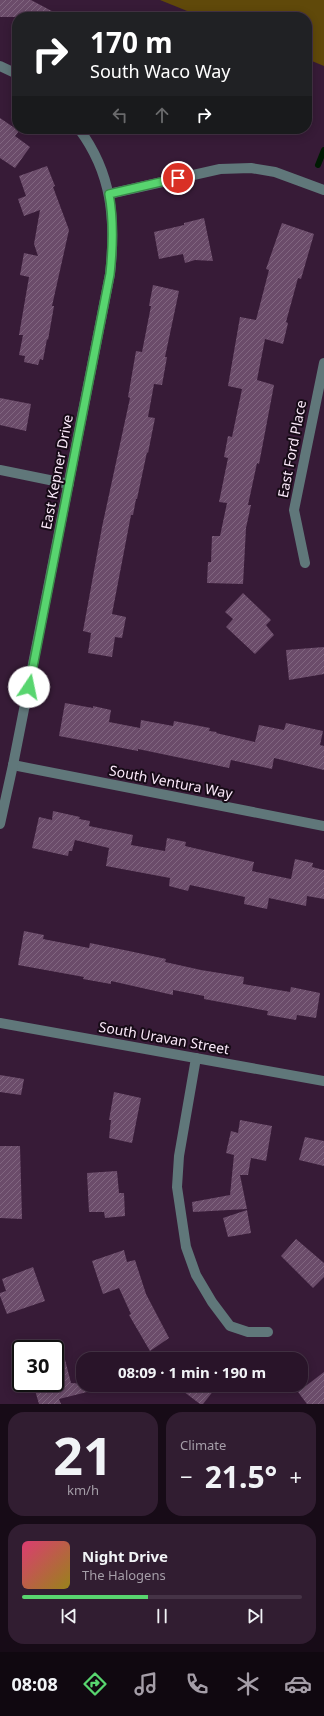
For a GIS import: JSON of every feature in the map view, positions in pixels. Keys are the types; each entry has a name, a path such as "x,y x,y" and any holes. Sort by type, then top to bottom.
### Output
{"street":[{"path":"0,66 12,72"},
{"name":"East Kepner Drive","path":"0,824 69,484 110,274 114,243 109,194 98,162 82,134"},
{"path":"109,194 220,169 251,168 275,172 324,190"},
{"name":"East Ford Place","path":"305,563 294,510 324,363"},
{"path":"0,470 69,484"},
{"name":"South Ventura Way","path":"13,765 324,826"},
{"name":"South Uravan Street","path":"0,1023 324,1081"},
{"path":"196,1058 179,1156 177,1187 186,1247 196,1275 212,1302 230,1326 248,1332 268,1332"}],"shaded area":[{"path":"160,0 324,0 324,66 312,61 312,12 190,12"}],"building":[{"path":"0,0 31,0 54,12 12,12 12,17 0,17"},
{"path":"0,118 12,126 12,134 17,134 15,136 30,147 15,168 0,158"},
{"path":"47,166 69,230 52,306 54,306 48,340 47,339 43,360 40,359 38,365 24,362 25,356 19,355 23,335 19,335 29,277 20,275 24,253 38,256 34,244 40,210 24,216 18,199 26,196 19,176"},
{"path":"204,218 213,261 195,260 185,263 183,254 159,259 154,232 184,225 184,223"},
{"path":"282,223 314,234 301,279 298,278 286,322 288,323 283,344 265,339 257,380 274,385 259,464 257,463 248,505 251,505 246,528 243,584 207,583 208,562 211,562 212,536 220,536 227,503 219,502 228,458 224,457 228,436 232,437 242,389 228,386 240,317 256,320 269,270 266,269"},
{"path":"153,285 179,291 165,357 167,357 162,385 154,384 148,417 155,418 137,499 133,515 131,515 112,614 126,617 122,638 115,637 112,657 88,653 91,633 83,631 102,527 130,398 128,397 136,351 142,352 151,306 149,306"},
{"path":"0,398 31,404 26,431 0,425"},
{"path":"243,593 271,620 266,625 274,635 255,654 226,627 233,619 225,612"},
{"path":"324,647 324,674 289,680 286,650"},
{"path":"65,703 93,708 93,706 111,710 109,722 140,728 141,720 173,726 174,721 210,728 209,731 255,742 259,725 284,730 286,723 323,731 320,745 324,746 324,770 274,758 272,769 231,760 229,768 138,749 138,751 59,736"},
{"path":"53,811 80,817 79,819 90,821 89,826 133,835 131,845 165,851 167,838 186,842 185,846 254,862 252,871 291,879 295,859 313,863 312,867 324,870 324,899 307,896 306,906 269,898 267,909 244,904 245,897 190,885 188,891 169,886 170,878 106,866 109,848 75,840 72,851 69,851 68,856 32,848 39,817 52,820"},
{"path":"24,931 44,935 43,939 89,948 90,943 166,959 165,962 201,970 244,977 243,984 290,992 291,987 320,993 316,1018 297,1015 296,1020 267,1015 268,1011 204,999 204,996 173,990 173,995 111,981 111,984 83,979 84,977 18,965"},
{"path":"0,1075 24,1079 21,1095 0,1092"},
{"path":"114,1092 141,1098 132,1143 109,1138 111,1120 109,1120"},
{"path":"240,1120 272,1126 266,1161 251,1158 248,1175 240,1175 247,1209 193,1212 192,1202 230,1195 234,1155 226,1153 231,1131 238,1133"},
{"path":"305,1137 324,1141 324,1166 299,1160"},
{"path":"0,1146 20,1146 22,1219 0,1218"},
{"path":"117,1171 119,1193 124,1193 125,1216 105,1218 104,1212 89,1212 87,1173"},
{"path":"247,1210 251,1233 228,1237 223,1218"},
{"path":"296,1239 324,1263 324,1277 313,1288 281,1256"},
{"path":"124,1250 127,1262 135,1260 146,1294 169,1338 150,1351 129,1315 131,1314 119,1288 103,1294 92,1261"},
{"path":"33,1267 45,1301 7,1314 0,1296 0,1293 6,1291 2,1279"},
{"path":"64,1356 71,1383 76,1383 76,1392 87,1392 59,1399 61,1404 39,1404 35,1392 64,1392"},
{"path":"324,1372 324,1404 307,1404 298,1392 308,1392 308,1384"},
{"path":"184,1392 212,1392 203,1404 200,1404"}],"waterway":[{"path":"318,165 324,150"}],"route":[{"path":"29,687 110,274 114,243 109,194 178,178"}]}
